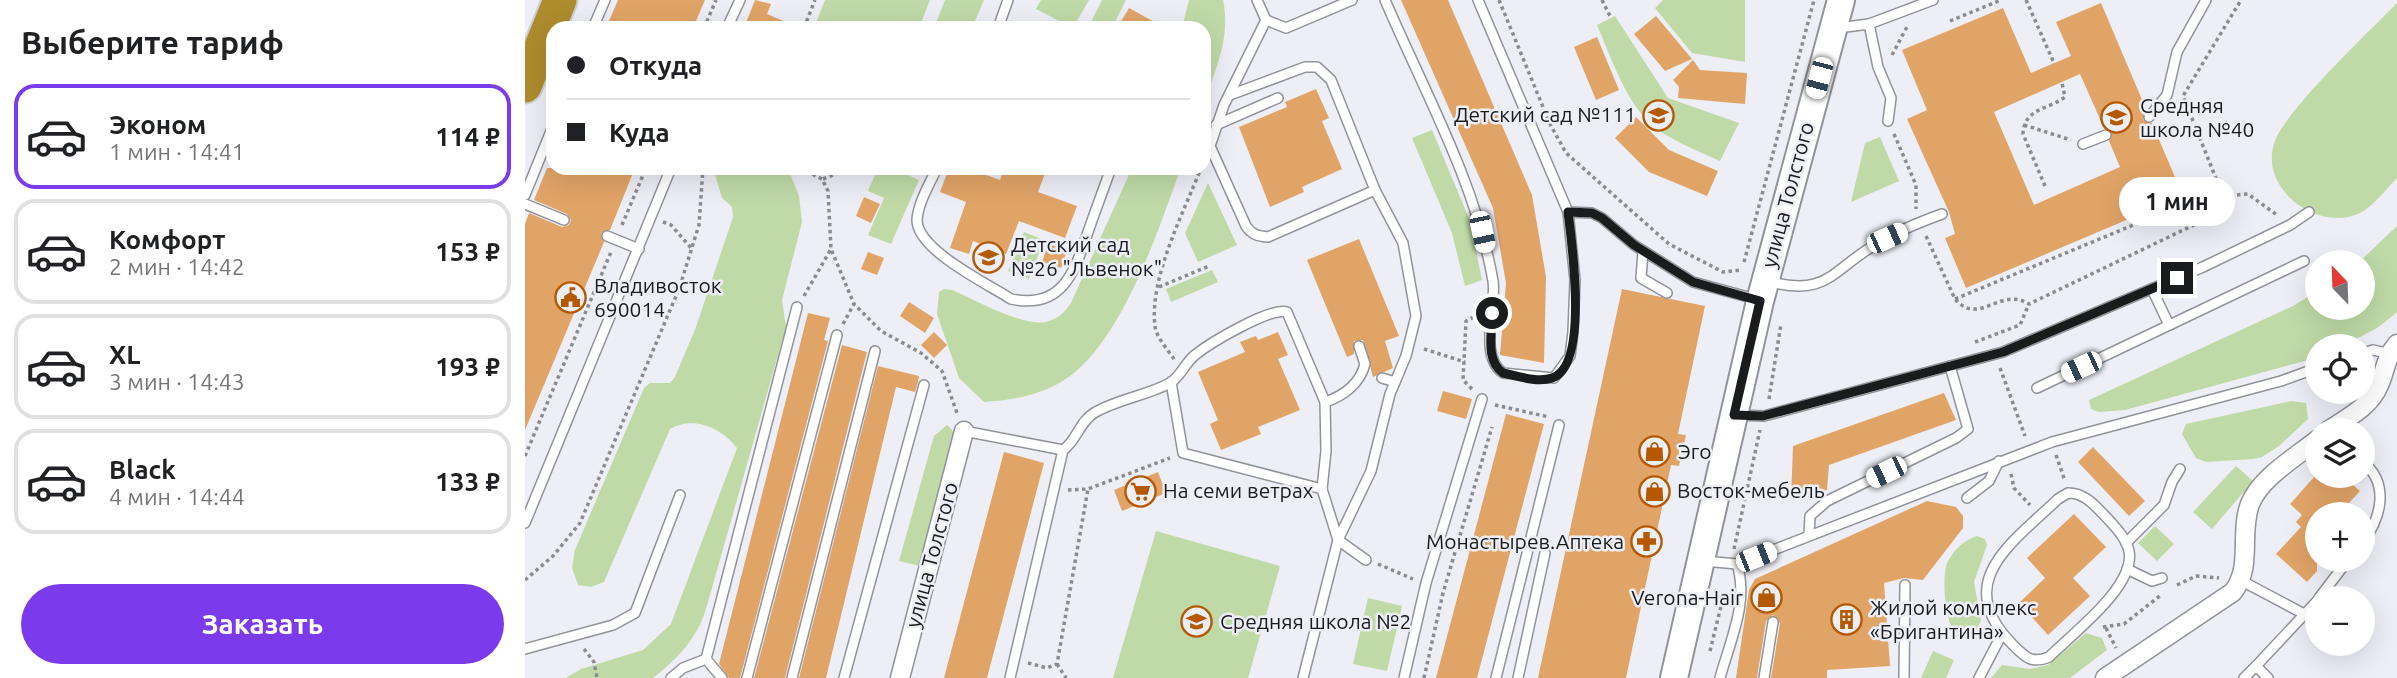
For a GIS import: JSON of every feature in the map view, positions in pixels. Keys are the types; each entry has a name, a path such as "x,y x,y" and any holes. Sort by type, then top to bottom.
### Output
{"highway":[{"path":"551,21 560,0"},
{"path":"525,86 546,34"}],"main road":[{"name":"улица Толстого","path":"1674,678 1734,415 1771,290 1841,0"}],"street":[{"path":"2348,418 2373,397 2394,352"},
{"name":"улица Толстого","path":"900,678 964,431"},
{"path":"2105,678 2233,593 2242,581 2246,517 2251,502 2259,489 2305,450"}],"lane":[{"path":"596,21 605,0"},
{"path":"730,21 740,0"},
{"path":"1000,21 1008,0"},
{"path":"1257,0 1266,20 1286,28 1352,0"},
{"path":"1385,0 1479,218 1493,284 1492,356 1503,373 1554,378 1570,356 1575,280 1568,212 1478,0"},
{"path":"1833,28 1869,24 1933,0"},
{"path":"2149,117 2167,95 2177,52 2206,0"},
{"path":"1211,142 1216,125 1266,20"},
{"path":"1869,24 1878,67 1891,98 1888,121"},
{"path":"1230,95 1305,67 1317,67 1331,80 1375,190 1403,243 1416,316 1371,471 1338,540 1303,678"},
{"path":"1216,125 1278,98"},
{"path":"2083,144 2106,135"},
{"path":"525,195 546,143"},
{"path":"1211,148 1252,234 1268,237 1375,190"},
{"path":"525,523 668,175"},
{"path":"933,175 917,220 920,231 938,253 1011,299 1023,302 1045,298 1055,293 1073,274 1108,175"},
{"path":"525,204 564,220"},
{"path":"1568,212 1592,213 1602,218 1643,250 1693,282 1771,290 1810,287 1826,281 1875,244 1942,214"},
{"path":"1734,415 1763,416 2003,352 2152,289 2290,225 2309,212"},
{"path":"612,238 639,249"},
{"path":"1643,250 1641,278 1667,293"},
{"path":"2037,388 2304,261"},
{"path":"2152,289 2169,325"},
{"path":"706,659 797,307"},
{"path":"1010,678 1063,450 1071,444 1081,426 1093,414 1171,382 1197,353 1269,313 1281,310 1292,319 1325,402 1326,451 1322,489 1338,540 1366,560"},
{"path":"747,678 837,335"},
{"path":"1325,402 1339,397 1360,376 1365,364 1359,346"},
{"path":"2375,350 2394,352"},
{"path":"792,678 875,351"},
{"path":"1809,535 1810,516 1827,501 1955,438 1968,429 1950,366"},
{"path":"1702,561 1734,564 2052,442 2305,372"},
{"path":"1382,377 1395,382"},
{"path":"1171,382 1183,453 1322,489"},
{"path":"844,678 924,385"},
{"path":"1404,678 1426,583 1482,398"},
{"path":"1496,678 1559,425"},
{"path":"964,431 1063,450"},
{"path":"1967,498 1989,481 2004,460"},
{"path":"2126,543 2164,505 2172,482 2180,470"},
{"path":"2375,475 2380,509 2375,523"},
{"path":"2069,493 2077,493 2091,502 2126,543 2129,556 2127,569 2115,592 2049,657 2038,662 2028,660 2003,634 1987,610 1988,575 1997,558 2058,499 2069,493"},
{"path":"525,649 613,625 635,613 680,495"},
{"path":"1518,678 1545,553"},
{"path":"1720,678 1740,606 1741,577 1734,564"},
{"path":"2127,569 2152,581 2162,578"},
{"path":"2329,586 2340,572"},
{"path":"2242,581 2305,614"},
{"path":"1904,678 1905,585"},
{"path":"2244,678 2305,616"},
{"path":"1763,678 1773,622"},
{"path":"1979,678 2003,634"},
{"path":"671,678 683,668 706,659"},
{"path":"706,659 722,678"},
{"path":"2256,666 2268,678"},
{"path":"680,678 683,668"}],"path":[{"path":"707,21 716,0"},
{"path":"807,21 815,0"},
{"path":"1499,0 1550,124 1566,153 1669,244 1723,272 1741,270"},
{"path":"1602,0 1611,18"},
{"path":"1950,21 2001,0"},
{"path":"2026,0 2054,63"},
{"path":"1971,343 2020,325 2029,304 2200,222 2217,209 2223,196 2183,96 2241,0"},
{"path":"1878,67 1902,40 1909,24 1910,9"},
{"path":"2045,186 2023,134 2024,125 2035,111 2065,97 2062,83"},
{"path":"1888,121 1916,185 1916,214 1920,222"},
{"path":"2024,125 2083,144"},
{"path":"525,456 612,238 643,175"},
{"path":"525,580 553,556 580,523 679,289 692,250 703,202 703,175"},
{"path":"815,175 823,179 828,191 831,249 854,304 881,331"},
{"path":"823,179 833,175"},
{"path":"1165,346 1155,325 1159,287 1174,237 1198,175"},
{"path":"1955,299 2220,189"},
{"path":"2223,196 2248,194 2276,214"},
{"path":"652,218 671,225 692,250"},
{"path":"813,280 831,249"},
{"path":"1934,254 1960,305 1978,310 2009,297 2018,297 2029,304"},
{"path":"1159,287 1209,266"},
{"path":"1710,652 1734,564 1769,397 1771,290"},
{"path":"837,335 854,304"},
{"path":"1467,321 1464,380 1482,398 1498,405 1551,417 1559,425"},
{"path":"1410,343 1465,362"},
{"path":"2000,370 2021,428"},
{"path":"1769,397 1782,394"},
{"path":"1424,678 1443,593 1498,405"},
{"path":"2052,442 2069,493"},
{"path":"1052,491 1088,489 1183,453"},
{"path":"2004,460 2014,488 2020,496"},
{"path":"1066,678 1056,664 1088,489"},
{"path":"1366,560 1400,573"},
{"path":"2173,587 2196,576"},
{"path":"2106,628 2124,624 2164,593"},
{"path":"569,637 594,662 597,678"},
{"path":"1016,660 1047,668 1056,664"}],"green space":[{"path":"825,0 930,0 922,21 817,21"},
{"path":"945,0 984,0 975,21 937,21"},
{"path":"1041,0 1089,0 1077,21 1059,21 1036,9"},
{"path":"1102,0 1126,0 1116,21 1092,21"},
{"path":"1189,0 1223,0 1224,40 1211,83 1211,21 1184,21"},
{"path":"1663,0 1745,0 1745,62 1692,53 1655,8"},
{"path":"2397,3 2397,178 2358,214 2342,218 2325,217 2309,211 2283,190 2275,176 2272,161 2274,144 2293,112"},
{"path":"1615,16 1668,98 1739,123 1720,161 1666,135 1653,126 1632,101 1597,25"},
{"path":"1432,130 1470,221 1482,280 1465,286 1452,233 1412,138"},
{"path":"1880,137 1899,181 1851,202 1865,143"},
{"path":"715,175 791,175 799,196 802,222 782,300 786,327 706,609 685,648 653,678 566,678 581,669 643,650 671,624 737,448 723,435 707,426 688,423 670,429 604,582 591,587 578,585 572,568 575,550 644,388 650,383 670,383 696,327 733,217 732,207 722,198"},
{"path":"875,175 908,175 919,180 891,244 868,235 884,198 868,191"},
{"path":"1129,175 1178,175 1135,285 1102,343 1082,365 1061,382 1043,391 1004,400 984,402 959,378 937,314 939,292 944,289 952,290 999,311 1036,322 1057,317 1071,303"},
{"path":"1208,183 1237,245 1198,262 1185,233"},
{"path":"2397,226 2397,312 2370,332 2305,334 2305,361 2125,410 2099,412 2091,409 2089,400 2305,298 2305,320 2375,320 2375,250 2372,250"},
{"path":"1024,232 1044,240 1029,279 1008,271"},
{"path":"1212,270 1218,282 1171,302 1166,289"},
{"path":"2291,401 2306,404 2308,418 2279,446 2262,457 2206,462 2196,458 2182,434 2186,424"},
{"path":"947,425 955,433 920,566 899,561 934,436"},
{"path":"2236,466 2253,481 2212,529 2193,512"},
{"path":"2155,526 2174,544 2157,561 2138,543"},
{"path":"1156,531 1280,566 1248,678 1113,678"},
{"path":"1977,536 1985,539 1987,545 1974,582 1981,621 1973,636 1960,640 1951,627 1948,616 1946,568 1957,549"},
{"path":"1368,598 1402,606 1387,671 1353,664"},
{"path":"2086,633 2102,638 2107,650 2070,678 1991,678 2002,665 2030,669 2048,665"},
{"path":"1933,651 1954,660 1946,678 1921,678"}],"building":[{"path":"618,0 705,0 696,21 609,21"},
{"path":"755,0 771,4 767,14 784,21 747,21"},
{"path":"1401,0 1448,0 1532,195 1546,277 1544,363 1500,355 1506,283 1493,208"},
{"path":"2101,3 2146,109 2143,120 2152,123 2183,196 1966,288 1945,238 1955,234 1949,212 1907,119 1927,110 1902,50 2003,8 2031,73 2071,56 2056,22","holes":["2080,74 2104,128 2112,132 2109,141 2120,167 2034,205 1994,112"]},
{"path":"1129,8 1152,21 1121,21"},
{"path":"1656,16 1692,59 1665,71 1634,34"},
{"path":"1597,37 1619,90 1596,100 1574,47"},
{"path":"1693,60 1700,70 1747,73 1745,104 1678,98 1679,87 1673,80"},
{"path":"1316,89 1329,118 1322,121 1342,169 1302,187 1304,192 1270,207 1239,127 1287,107 1285,102"},
{"path":"1636,117 1669,150 1718,171 1707,196 1649,172 1615,138"},
{"path":"546,170 546,175 632,175 610,230 601,233 604,242 525,430 525,224 529,213 562,227 569,225 571,220 567,214 534,200"},
{"path":"946,175 986,175 1000,180 1002,175 1044,175 1038,192 1077,206 1065,238 1019,221 1006,254 973,241 969,254 950,248 966,202 940,192"},
{"path":"864,197 880,204 871,223 856,216"},
{"path":"1359,239 1399,336 1385,341 1393,368 1373,377 1363,340 1354,341 1354,354 1347,357 1307,260"},
{"path":"1048,244 1067,250 1061,268 1042,262"},
{"path":"868,252 884,258 877,275 861,269"},
{"path":"1622,289 1705,306 1678,434 1686,435 1679,466 1671,465 1626,678 1538,678"},
{"path":"909,302 934,318 925,333 900,316"},
{"path":"808,313 830,318 824,340 828,341 740,678 729,678 719,664"},
{"path":"934,332 947,345 934,358 921,345"},
{"path":"1278,332 1288,355 1278,359 1300,410 1258,427 1261,434 1221,450 1210,424 1218,420 1198,372 1245,352 1240,342 1256,336 1258,340"},
{"path":"842,345 867,352 785,678 754,678"},
{"path":"878,366 919,376 918,382 915,392 896,387 826,678 799,678"},
{"path":"1443,391 1472,399 1466,419 1437,411"},
{"path":"1944,393 1956,420 1829,465 1827,490 1791,499 1793,446"},
{"path":"1506,414 1544,424 1477,678 1436,678"},
{"path":"2093,447 2145,501 2129,516 2078,462"},
{"path":"1004,452 1044,463 987,678 944,678"},
{"name":"На семи ветрах","path":"1158,472 1166,493 1122,511 1114,490"},
{"path":"2305,487 2357,488 2360,491 2350,502 2305,502 2305,572 2316,572 2307,582 2276,554 2301,527 2296,522 2302,515 2290,504"},
{"path":"1927,501 1956,507 1963,516 1963,528 1923,580 1904,578 1884,583 1890,666 1827,670 1827,678 1771,678 1780,623 1773,615 1766,621 1757,678 1736,678 1749,590 1755,579"},
{"path":"2074,514 2106,547 2073,578 2090,596 2048,635 2019,603 2045,578 2027,558"}],"place":[{"name":"Детский сад №111","path":"1659,115"},
{"name":"Средняя школа №40","path":"2117,118"},
{"name":"Детский сад №26 \"Львенок\"","path":"988,257"},
{"name":"Владивосток 690014","path":"571,298"},
{"name":"Эго","path":"1655,452"},
{"name":"На семи ветрах","path":"1140,491"},
{"name":"Восток-мебель","path":"1654,491"},
{"name":"Монастырев.Аптека","path":"1647,542"},
{"name":"Verona-Hair","path":"1766,598"},
{"name":"Жилой комплекс «Бригантина»","path":"1847,620"},
{"name":"Средняя школа №2","path":"1197,622"}],"route":[{"path":"1492,313 1491,348 1498,370 1543,380 1554,378 1570,356 1573,332 1575,280 1568,212 1592,213 1634,245 1693,282 1760,301 1734,415 1763,416 2003,352 2177,278"}]}
